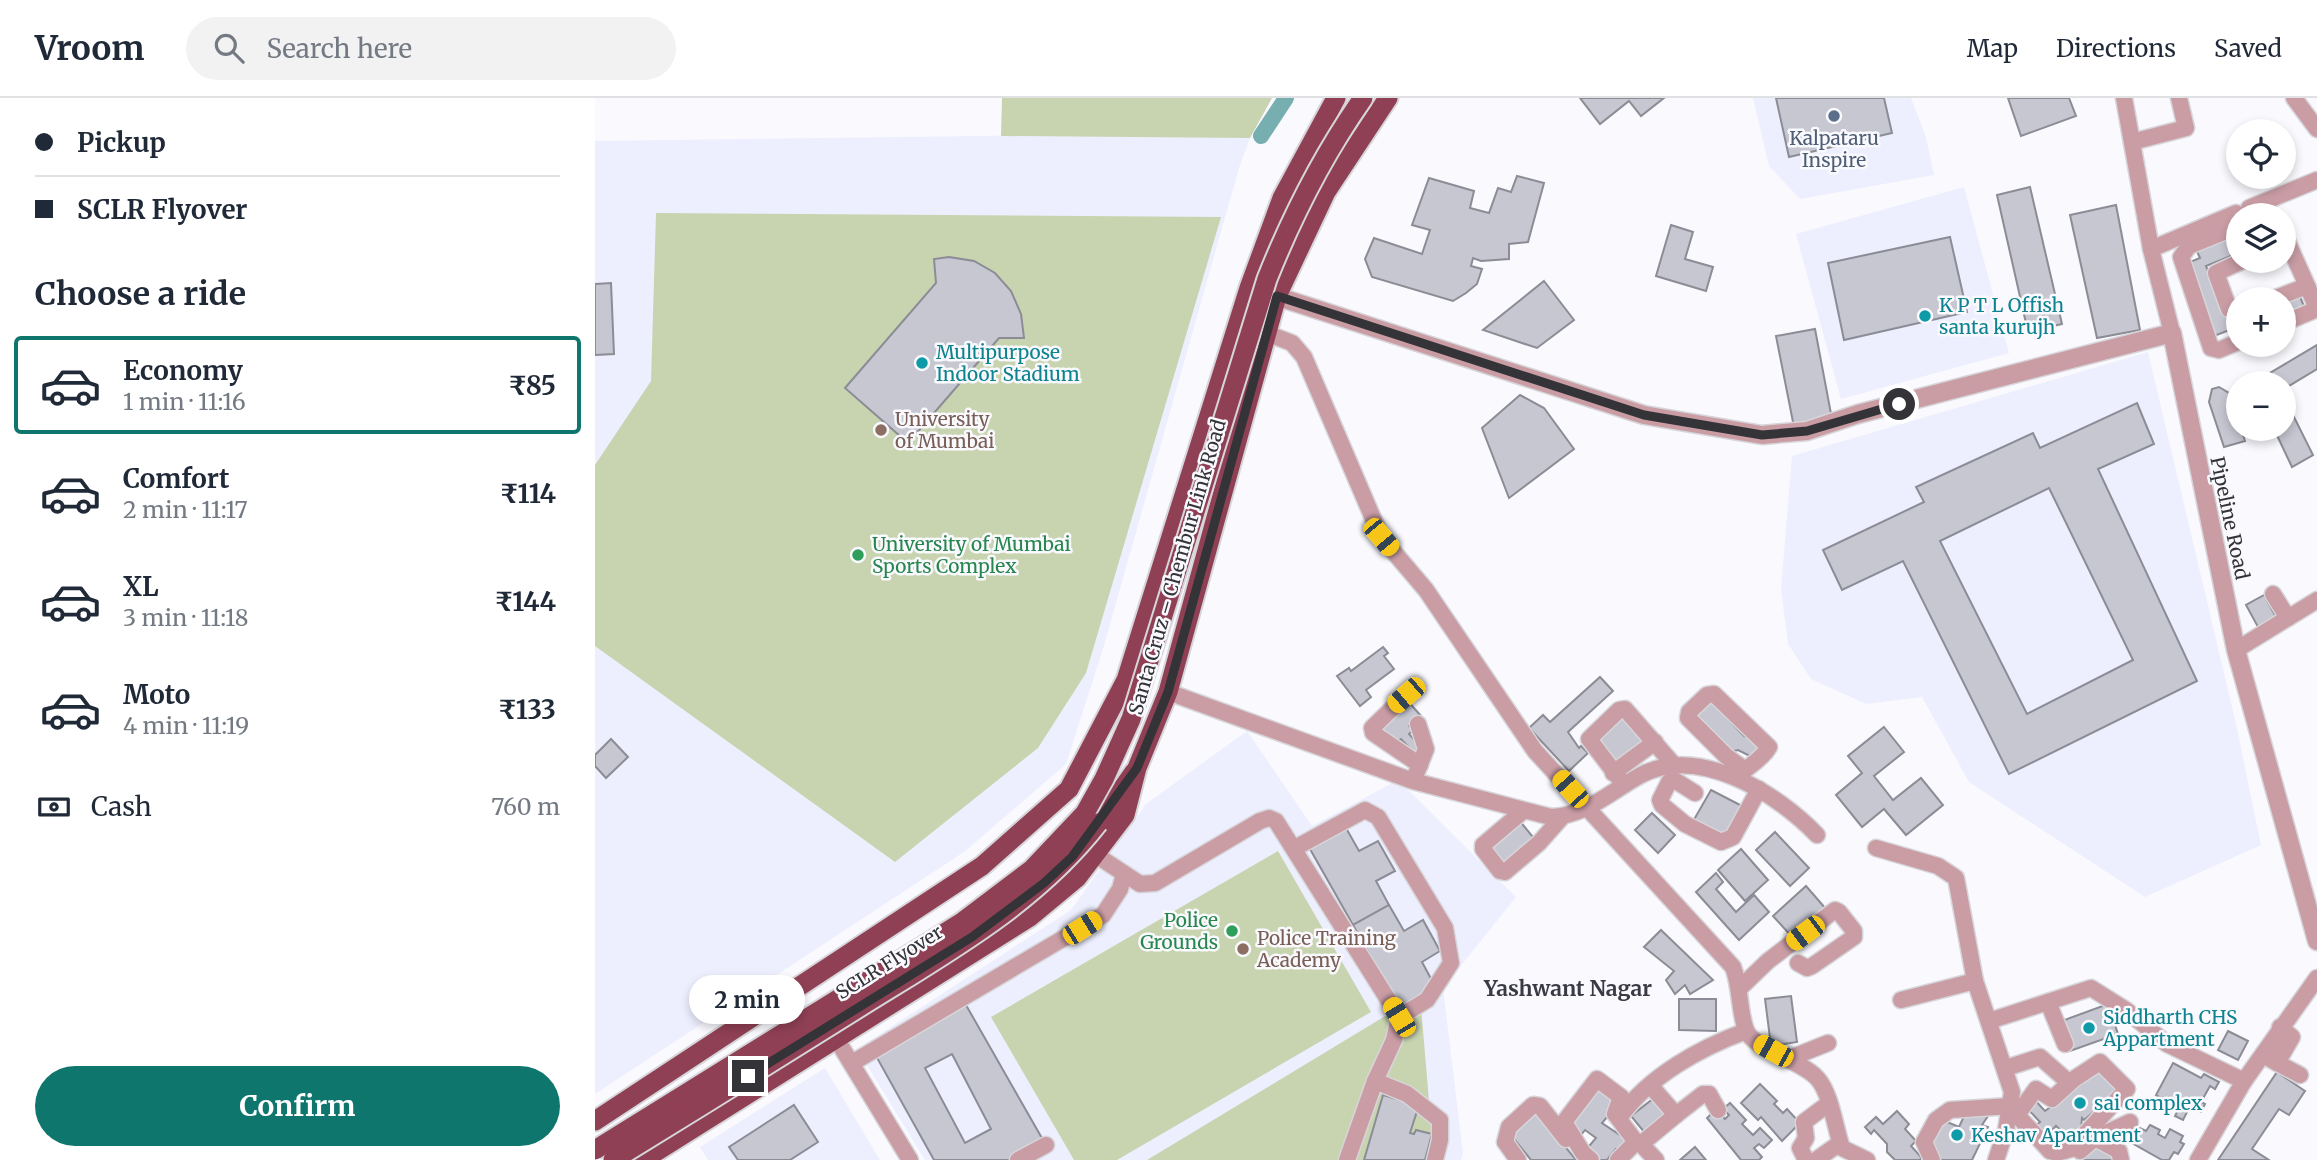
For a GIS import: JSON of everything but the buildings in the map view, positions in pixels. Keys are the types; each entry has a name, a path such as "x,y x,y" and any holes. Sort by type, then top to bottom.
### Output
{"highway":[{"name":"Santa Cruz – Chembur Link Road","path":"595,1121 982,866 1069,789 1126,680 1249,288 1282,198 1336,98"},
{"path":"595,1150 961,922 1032,869 1084,813 1104,779 1131,719 1267,279 1291,218 1329,148 1363,98"},
{"name":"Santa Cruz – Chembur Link Road","path":"643,1160 1030,917 1077,878 1125,815 1137,768 1168,692 1277,296 1326,192 1388,98"},
{"name":"SCLR Flyover","path":"613,1160 972,937 1044,883 1072,857 1137,768"},
{"path":"652,1083 685,1134"}],"street":[{"name":"Pipeline Road","path":"2124,98 2151,249 2172,333 2236,650 2317,942"},
{"path":"2132,142 2186,128 2179,98"},
{"path":"2294,98 2317,130"},
{"path":"2268,203 2317,180"},
{"path":"2151,249 2226,222"},
{"path":"2226,225 2189,246 2181,257 2210,348 2219,351 2226,348"},
{"path":"2296,263 2317,308 2296,318"},
{"path":"2226,268 2216,273 2226,301"},
{"path":"2296,290 2307,286"},
{"path":"1249,288 1644,415 1762,435 1807,431 1858,414 2172,333"},
{"path":"1266,333 1292,342 1304,357 1381,537 1426,590 1517,719 1535,751 1733,967 1741,987 1746,1031 1758,1043 1789,1059 1819,1080 1842,1148 1867,1160"},
{"path":"2273,594 2288,618"},
{"path":"2236,650 2317,600"},
{"path":"1168,692 1413,781 1523,811 1562,817 1587,808 1655,743"},
{"path":"1619,779 1674,765 1741,774 1763,757 1769,747 1714,694 1707,695 1689,712 1688,718 1741,774 1795,813 1817,835"},
{"path":"1406,695 1372,728 1373,733 1420,765"},
{"path":"1619,779 1588,739 1619,710 1625,709 1674,765"},
{"path":"1413,781 1426,749 1418,724"},
{"path":"1640,775 1663,792"},
{"path":"1695,793 1676,781 1669,782 1660,800 1664,809 1685,824 1721,842 1733,837 1759,789"},
{"path":"1295,848 1364,810 1378,817 1385,828 1445,928 1451,963 1427,1000 1399,1017"},
{"path":"1523,811 1483,845 1482,849 1500,871 1505,872 1539,843 1562,817"},
{"path":"1096,855 1140,884 1155,883 1269,818 1276,821 1399,1017 1394,1040 1375,1081 1347,1160"},
{"path":"1876,848 1938,866 1956,878 1975,981 2012,1092 2012,1111 1996,1160"},
{"path":"852,1063 1103,915 1120,889 1124,874"},
{"path":"1741,987 1774,956 1835,910 1839,912 1854,931 1854,937 1812,966 1807,968 1798,963"},
{"path":"2198,1160 2244,1081 2317,978"},
{"path":"1901,1000 1975,981"},
{"path":"1989,1021 2091,988 2126,1010 2167,1044 2244,1081"},
{"path":"2048,1002 2065,1044"},
{"path":"2277,1063 2293,1037 2280,1027"},
{"path":"1618,1160 1636,1142 1619,1119 1629,1098 1695,1055 1746,1031"},
{"path":"837,1040 910,1160"},
{"path":"1789,1059 1828,1043"},
{"path":"2262,1054 2300,1075"},
{"path":"2006,1068 2040,1057 2065,1079"},
{"path":"1932,1160 1924,1142 1941,1115 1950,1110 2012,1111 2036,1089 2052,1099 2074,1079 2100,1062 2127,1089 2071,1149 2057,1153 2050,1151 2012,1111"},
{"path":"1591,1160 1583,1153 1565,1125 1565,1119 1594,1079 1629,1098"},
{"path":"1375,1081 1407,1094 1440,1120 1440,1140 1435,1160"},
{"path":"1650,1085 1676,1115"},
{"path":"1625,1160 1642,1151 1676,1115 1703,1094 1709,1094 1719,1110"},
{"path":"1806,1160 1800,1148 1806,1138 1804,1122 1828,1104"},
{"path":"1518,1160 1505,1142 1506,1133 1536,1105 1583,1160"},
{"path":"2055,1160 2079,1152 2095,1138 2130,1122"},
{"path":"2095,1138 2119,1151 2121,1160"},
{"path":"1816,1160 1840,1143"},
{"path":"1019,1160 1046,1145"},
{"path":"1642,1151 1656,1160"}],"shaded area":[{"name":"University of Mumbai Sports Complex","path":"1064,98 1272,98 1250,138 1239,168 1103,649 1066,764 964,852 595,1094 595,141 1063,135"},
{"name":"Kalpataru Inspire","path":"1753,98 1911,98 1926,137 1934,175 1800,199 1769,166"},
{"path":"1964,187 2009,353 1841,399 1796,234"},
{"path":"2148,352 2236,724 2261,845 2145,897 1969,782 1922,697 1866,704 1811,679 1788,644 1781,589 1792,456"},
{"name":"Police Training Academy","path":"1247,731 1312,826 1398,780 1516,897 1443,988 1463,1154 1461,1160 925,1160 857,1049 1071,910 1146,804"},
{"path":"825,1068 880,1160 708,1160 700,1147"}],"green space":[{"path":"1002,98 1272,98 1250,138 1001,136"},
{"name":"University of Mumbai Sports Complex","path":"656,213 1221,217 1086,673 1038,748 895,862 595,646 595,465 651,381"},
{"name":"Police Grounds","path":"1278,851 1371,1012 1117,1160 1074,1160 991,1017"},
{"path":"1420,995 1434,1160 1147,1160"}],"waterway":[{"path":"1261,136 1286,98"}],"place":[{"name":"Kalpataru Inspire","path":"1834,116"},
{"name":"K P T L Offish santa kurujh","path":"1925,316"},
{"name":"Multipurpose Indoor Stadium","path":"922,363"},
{"name":"University of Mumbai","path":"881,430"},
{"name":"University of Mumbai Sports Complex","path":"858,555"},
{"name":"Police Grounds","path":"1232,931"},
{"name":"Police Training Academy","path":"1243,949"},
{"name":"Siddharth CHS Appartment","path":"2089,1028"},
{"name":"sai complex","path":"2080,1103"},
{"name":"Keshav Apartment","path":"1957,1135"}],"district":[{"name":"Yashwant Nagar","path":"1568,988"}],"route":[{"path":"748,1076 972,937 1044,883 1072,857 1137,768 1168,692 1277,296 1644,415 1762,435 1807,431 1899,404"}]}
